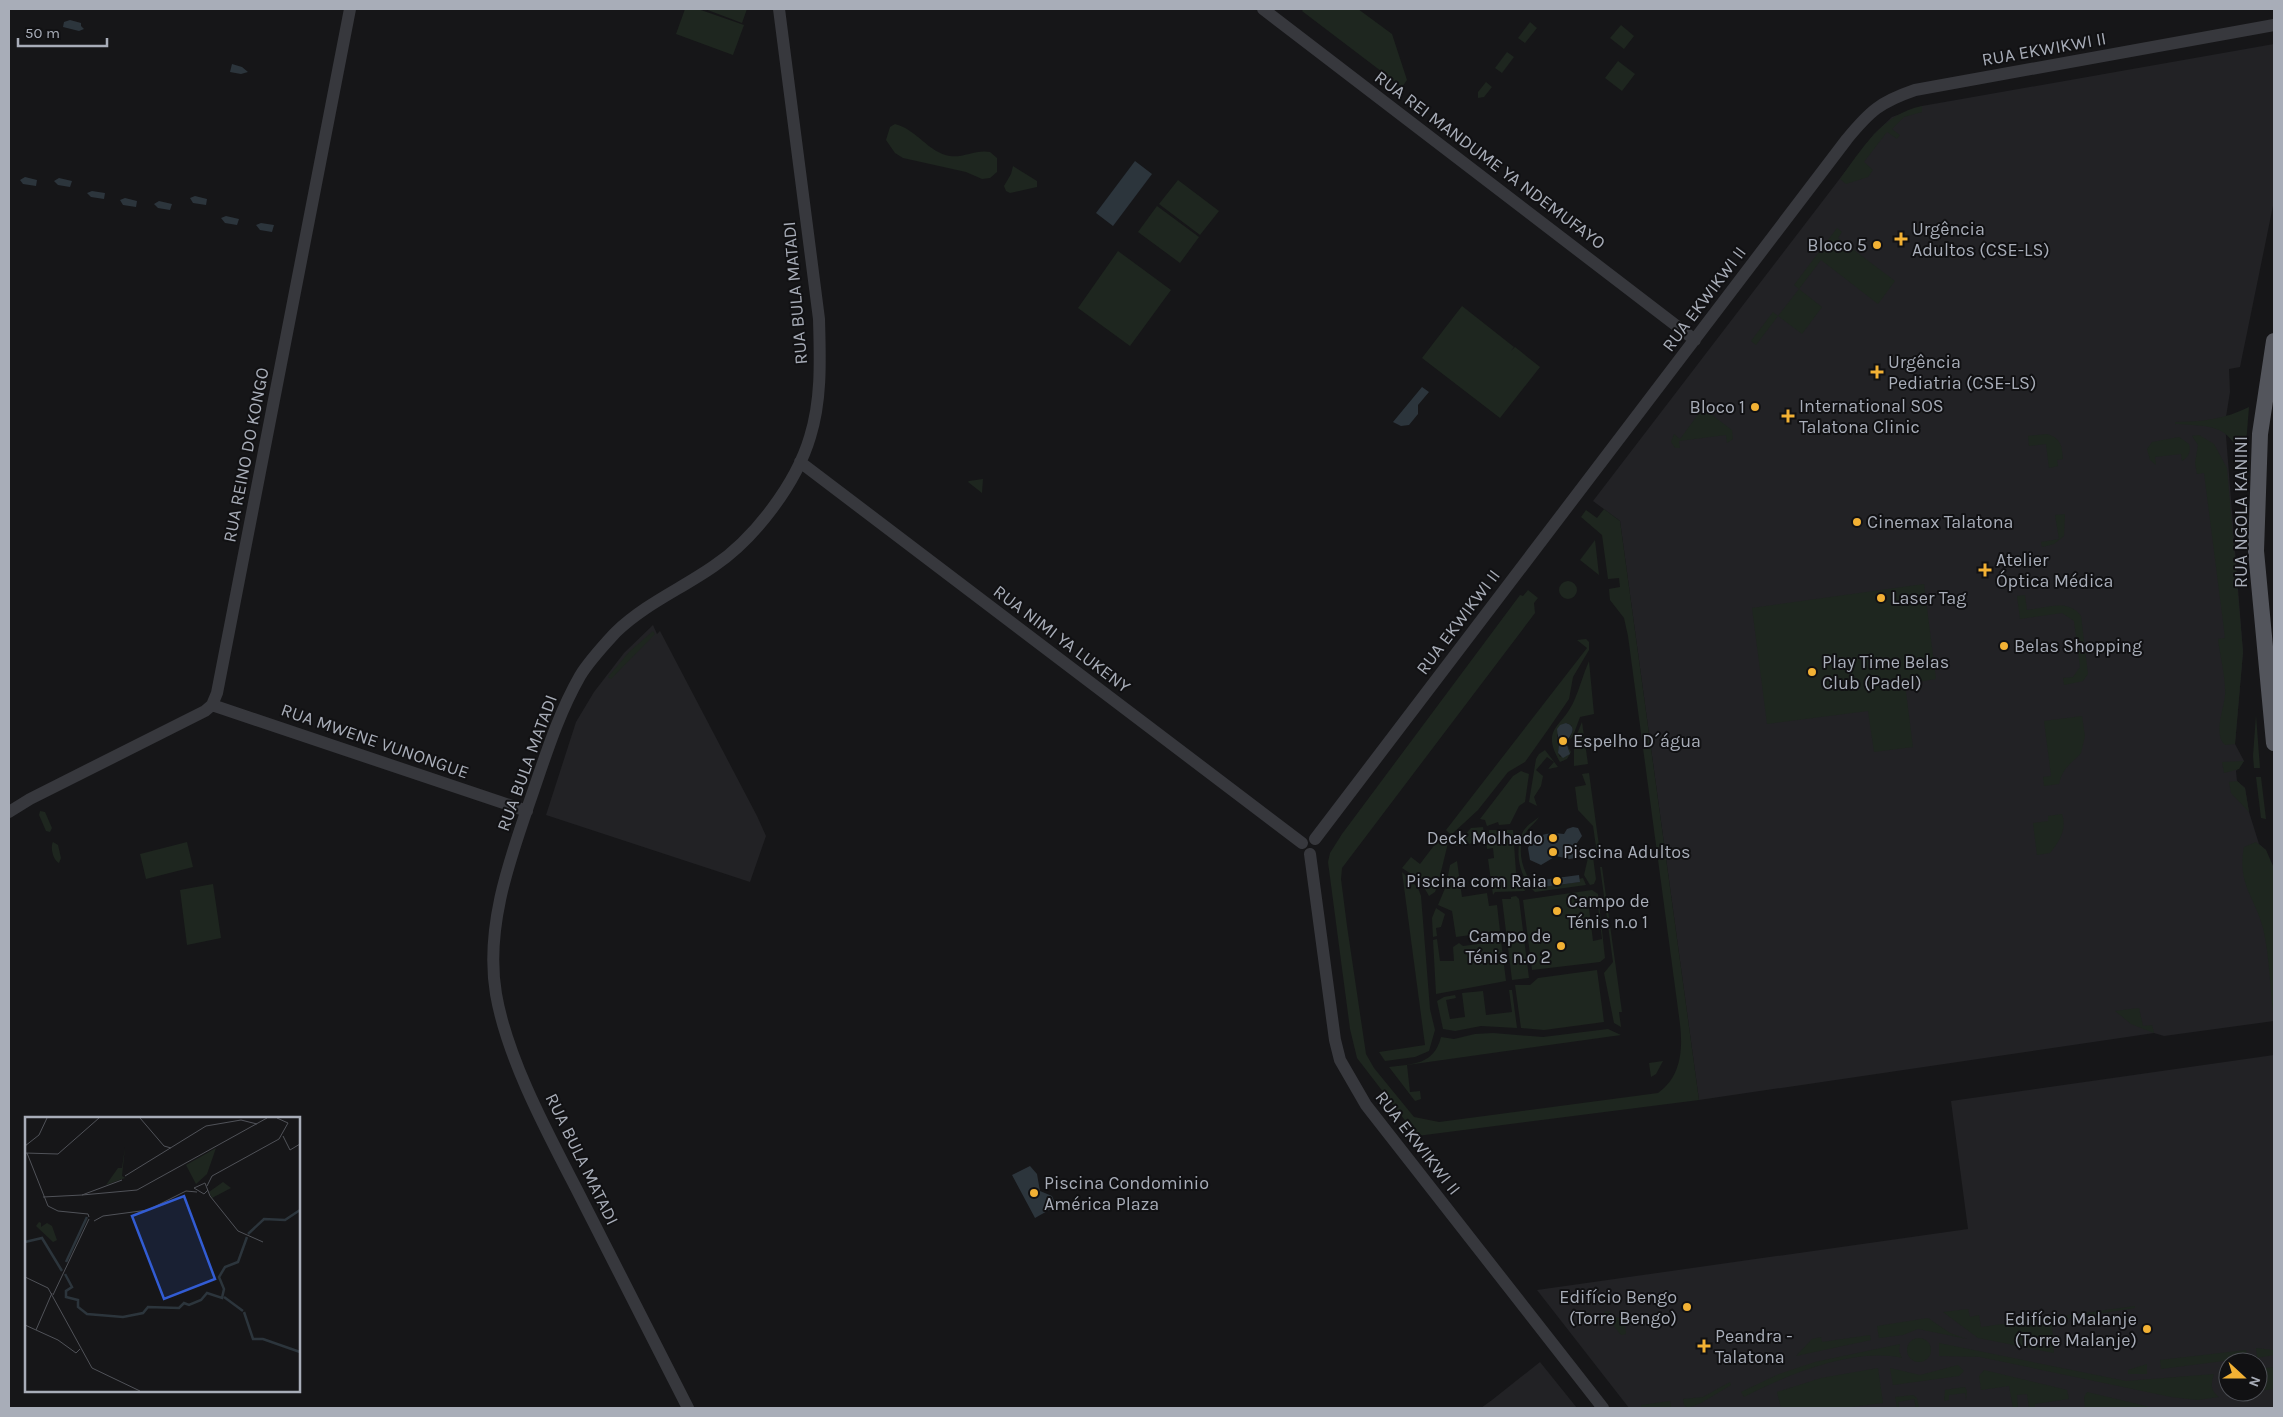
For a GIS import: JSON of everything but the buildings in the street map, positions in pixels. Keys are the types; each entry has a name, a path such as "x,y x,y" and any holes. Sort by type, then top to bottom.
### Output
{"main road":[{"name":"RUA NGOLA KANINI","path":"2274,341 2260,434 2256,551 2274,743"}],"street":[{"name":"RUA REINO DO KONGO","path":"212,705 220,679 350,9"},
{"name":"RUA BULA MATADI","path":"688,1408 552,1142 520,1070 496,995 493,967 498,912 505,883 558,720 582,673 615,633 642,610 714,566 750,536 777,502 800,462 810,436 818,402 820,359 818,319 779,9"},
{"name":"RUA REI MANDUME YA NDEMUFAYO","path":"1263,9 1695,340"},
{"name":"RUA EKWIKWI II","path":"1310,854 1317,847 1315,839 1862,121 1875,108 1892,98 1915,90 2274,25"},
{"name":"RUA NIMI YA LUKENY","path":"800,462 1302,843"},
{"path":"9,812 30,799 205,711 212,705"},
{"name":"RUA MWENE VUNONGUE","path":"212,705 527,811"},
{"path":"9,803 30,799"},
{"path":"1302,843 1307,838 1315,839"},
{"name":"RUA EKWIKWI II","path":"1302,843 1303,851 1310,854"},
{"name":"RUA EKWIKWI II","path":"1310,854 1331,1020 1340,1060 1350,1081 1372,1113 1603,1408"}],"shaded area":[{"path":"685,9 698,9 744,25 733,55 676,34"},
{"path":"705,9 747,9 742,23"},
{"path":"1304,9 1358,9 1392,34 1407,80 1402,87 1302,11"},
{"path":"70,20 81,23 84,29 79,31 63,27 64,22"},
{"path":"1530,22 1537,28 1525,43 1518,38"},
{"path":"1621,25 1634,36 1624,49 1610,38"},
{"name":"Belas Shopping","path":"2274,44 2274,201 2240,367 2229,369 2230,392 2225,423 2243,652 2235,744 2244,761 2236,771 2237,781 2245,788 2249,812 2259,844 2266,850 2274,882 2274,1021 2164,1036 2154,1033 1699,1100 1620,521 1593,501 1874,134 1892,117 1922,106"},
{"path":"1507,52 1514,57 1502,73 1495,68"},
{"path":"1618,61 1635,74 1622,91 1605,78"},
{"path":"232,64 242,67 248,72 241,74 230,72"},
{"path":"1486,82 1492,87 1484,97 1478,98 1478,92"},
{"path":"1922,106 1922,112 1904,117 1892,129 1900,135 1897,139 1887,132 1864,162 1873,170 1868,177 1846,184 1840,179 1865,145 1884,125 1908,110"},
{"path":"895,124 910,131 942,154 960,156 985,151 990,152 997,158 997,172 990,178 982,179 966,172 903,158 895,153 886,140 890,127"},
{"path":"1135,161 1152,174 1113,226 1096,213"},
{"path":"1013,166 1037,181 1037,187 1010,193 1006,191 1004,186"},
{"path":"25,177 37,180 36,186 23,184 20,180"},
{"path":"59,178 72,181 70,187 58,185 54,181"},
{"path":"1178,180 1219,211 1200,235 1159,204"},
{"path":"92,191 105,193 104,199 91,197 87,193"},
{"path":"195,196 207,199 206,205 193,203 190,198"},
{"path":"125,198 137,201 136,207 123,205 120,200"},
{"path":"159,201 172,204 170,210 158,208 154,204"},
{"path":"1157,206 1199,237 1180,263 1138,232"},
{"path":"226,216 239,219 237,225 225,223 221,218"},
{"path":"261,223 274,225 272,232 260,230 256,225"},
{"path":"1837,228 1842,232 1838,238 1895,281 1878,304 1821,260 1799,289 1794,285"},
{"path":"1118,251 1171,290 1130,346 1078,308"},
{"path":"1799,289 1822,307 1802,334 1778,316"},
{"path":"1462,306 1514,347 1511,351 1515,347 1540,367 1500,418 1422,358"},
{"path":"1773,312 1778,316 1756,345 1751,341"},
{"path":"1422,387 1429,392 1418,405 1418,414 1409,425 1401,426 1393,422"},
{"path":"1700,406 1732,430 1733,439 1727,443 1726,435 1679,441 1680,448 1675,448 1671,442 1674,434 1680,439 1699,413 1694,409"},
{"path":"2249,407 2244,469 2240,455 2228,436 2212,428 2175,424 2175,422 2222,417"},
{"path":"2047,434 2060,443 2063,459 2057,460 2058,466 2049,468 2046,444 2029,446 2028,436"},
{"path":"2199,435 2214,444 2227,468 2243,652 2235,744 2225,745 2219,728 2225,688 2218,639 2225,638 2204,473 2197,474 2195,463 2198,445 2192,436"},
{"path":"2179,437 2189,444 2190,449 2188,456 2182,461 2181,454 2155,457 2156,465 2150,460 2147,449 2152,442"},
{"path":"983,479 982,493 968,482 969,481"},
{"path":"1604,509 1620,521 1699,1100 1417,1136 1357,1058 1350,1029 1328,862 1330,853 1342,834 1520,595 1523,596 1528,590 1538,598 1534,603 1535,613 1342,868 1341,879 1347,926 1366,1054 1374,1068 1414,1117 1439,1122 1658,1093 1672,1079 1679,1062 1681,1044 1680,1024 1628,636 1624,618 1610,600 1609,589 1620,587 1619,578 1608,579 1602,535 1581,517 1586,510 1597,518"},
{"path":"2065,514 2064,536 2054,544 2042,547 2041,542 2059,539 2055,515"},
{"path":"1595,540 1599,575 1580,560"},
{"path":"1568,581 1574,584 1577,590 1574,596 1568,599 1562,596 1559,590 1562,584"},
{"path":"1924,584 1936,679 1905,684 1913,747 1874,752 1868,711 1767,724 1752,608"},
{"path":"2025,595 2027,610 2049,606 2063,606 2076,610 2081,616 2088,674 2083,681 2064,685 2063,678 2073,677 2080,667 2074,621 2062,613 2020,619 2017,596"},
{"path":"653,625 657,634 660,631 766,836 750,882 546,815 576,722 594,692 624,653"},
{"path":"653,631 655,634 611,679 608,677 629,652"},
{"path":"1586,639 1589,642 1589,650 1573,677 1569,699 1547,731 1525,762 1508,772 1478,810 1451,835 1446,830 1587,648 1577,640"},
{"path":"1589,661 1594,714 1580,717 1573,736 1569,740 1573,730 1571,725 1566,723 1557,735 1560,757 1569,750 1566,742 1571,752 1567,759 1560,762 1554,751 1552,735 1574,701"},
{"path":"2256,715 2260,768 2254,768 2253,756"},
{"path":"2082,716 2085,736 2081,753 2065,770 2059,784 2044,786 2043,777 2051,776 2044,721"},
{"path":"1582,722 1588,764 1574,766 1574,741"},
{"name":"Espelho D´água","path":"1566,723 1573,729 1566,742 1570,754 1563,758 1558,753 1557,729 1560,725"},
{"path":"1545,750 1558,767 1548,769 1554,762 1547,757 1536,770 1543,776 1541,786 1534,797 1537,806 1529,802 1536,759"},
{"path":"2244,761 2239,769 2224,773 2222,762"},
{"path":"1521,771 1529,774 1525,802 1519,806 1510,824 1499,825 1498,822 1487,826 1485,820 1480,819 1513,776"},
{"path":"1589,773 1601,860 1598,860 1593,826 1578,810 1575,787 1586,785 1582,774"},
{"path":"2256,777 2261,777 2266,819 2261,818"},
{"path":"2237,781 2245,788 2249,812 2231,793 2229,782"},
{"path":"40,811 45,812 52,828 50,832 46,831 39,815"},
{"path":"2062,814 2064,825 2062,835 2057,844 2050,853 2037,855 2033,823 2048,821 2048,816"},
{"path":"1539,817 1525,833 1521,849 1522,863 1535,888 1579,882 1579,879 1583,878 1586,885 1535,892 1530,886 1522,873 1520,865 1520,841 1523,831"},
{"path":"1483,827 1484,833 1489,834 1489,830 1513,830 1516,872 1525,891 1495,892 1493,895 1488,859 1494,858 1493,848 1487,849 1486,841 1455,846 1471,828"},
{"name":"Piscina Adultos","path":"1578,828 1582,836 1577,843 1579,850 1575,858 1569,859 1556,856 1541,865 1530,860 1528,848 1534,839 1553,833 1564,834 1567,829"},
{"path":"1442,835 1448,843 1438,884 1435,892 1429,896 1419,879 1402,868 1411,857 1420,864"},
{"path":"53,842 58,845 61,858 59,863 53,853"},
{"path":"187,842 193,867 146,879 140,854"},
{"path":"2256,842 2266,850 2274,868 2274,1021 2269,963 2263,928 2243,871 2244,847"},
{"path":"1590,849 1592,850 1596,879 1594,884 1590,885 1584,875"},
{"path":"1457,861 1462,897 1487,893 1489,906 1497,905 1500,931 1456,937 1452,911 1438,905 1446,886 1450,865"},
{"path":"1600,867 1602,867 1622,1012 1619,1012 1621,1027 1614,1023 1604,973 1613,962"},
{"path":"1402,872 1418,888 1421,896 1430,1009 1435,1030 1429,1051 1415,1057 1385,1061 1379,1052 1425,1045"},
{"name":"Piscina com Raia","path":"1579,875 1580,882 1535,888 1534,881"},
{"path":"213,884 221,938 187,945 180,890"},
{"path":"1592,890 1598,894 1605,958 1600,962 1532,970 1523,900","holes":["1598,906 1602,939 1593,941 1589,908"]},
{"path":"1516,896 1519,899 1529,978 1512,980 1502,899 1511,899 1511,897"},
{"path":"1436,908 1445,914 1441,927 1436,928 1437,936 1433,937 1432,918"},
{"path":"1437,939 1440,961 1454,961 1453,947 1459,943 1463,946 1501,941 1506,981 1436,994 1433,940"},
{"path":"1597,970 1604,1022 1544,1030 1521,1028 1515,985 1530,985 1538,978"},
{"path":"1509,990 1512,990 1517,1028 1481,1026 1455,1031 1443,1029 1437,1001 1444,997 1455,995 1456,998 1446,1000 1450,1019 1465,1017 1462,993 1483,991 1486,1015 1512,1012"},
{"path":"2139,1008 2143,1026 2152,1025 2154,1033 2131,1024 2115,1011"},
{"path":"1608,1029 1621,1035 1407,1065 1410,1092 1420,1091 1421,1099 1415,1101 1389,1067 1414,1064 1428,1058 1438,1046 1441,1037 1454,1039 1475,1034 1493,1033 1543,1037"},
{"path":"2274,1055 2274,1408 1629,1408 1537,1290 1968,1229 1951,1101"},
{"path":"1663,1061 1656,1074 1651,1077 1649,1063"},
{"name":"Piscina Condominio América Plaza","path":"1030,1166 1037,1174 1040,1191 1052,1196 1056,1206 1035,1218 1012,1175"},
{"path":"2135,1306 2135,1308 2060,1320 2060,1325 2052,1326 2054,1353 1978,1338 1943,1312 1968,1309 1970,1317 1979,1315 1981,1327"},
{"path":"1610,1311 1611,1318 1624,1317 1626,1334 1621,1335 1605,1315 1604,1312"},
{"path":"1928,1318 1950,1333 1967,1339 1918,1329 1903,1335 1879,1338 1877,1326"},
{"path":"1870,1335 1871,1340 1796,1356 1812,1339 1821,1337 1822,1342"},
{"path":"1919,1338 1924,1339 1930,1345 1930,1355 1924,1361 1919,1362 1914,1361 1908,1355 1907,1350 1908,1345 1914,1339"},
{"path":"1939,1343 2126,1381 2214,1374 2212,1387 2218,1397 2197,1400 2171,1397 1980,1357 1939,1356"},
{"path":"1900,1344 1899,1351 1902,1358 1863,1356 1842,1360 1800,1372 1744,1397 1741,1392 1779,1374 1815,1362"},
{"path":"2256,1348 2273,1350 2274,1355 2268,1356 2268,1352 2256,1352"},
{"path":"2246,1350 2246,1352 2229,1352"},
{"path":"2218,1353 2218,1362 2161,1369 2160,1360"},
{"path":"1540,1362 1577,1408 1481,1408 1492,1400"},
{"path":"2147,1364 2147,1374 2128,1374 2128,1370"},
{"path":"1958,1365 1964,1371 1959,1376 1893,1385 1890,1368 1920,1375"},
{"path":"2274,1367 2274,1389 2268,1390 2268,1368"},
{"path":"1878,1368 1883,1403 1844,1408 1781,1408 1777,1392 1821,1378"},
{"path":"1984,1370 2067,1390 2069,1399 2035,1404 2035,1408 2029,1408 2027,1394 2017,1395 2018,1408 2013,1408 2009,1386 1981,1390 1979,1376"},
{"path":"1730,1382 1731,1385 1701,1403 1688,1408 1684,1405 1683,1399 1703,1397"},
{"path":"1965,1387 1967,1391 1966,1400 1965,1393 1949,1395 1949,1400 1944,1401 1945,1390"},
{"path":"2087,1392 2154,1408 2085,1408 2084,1397"},
{"path":"1913,1395 1917,1398 1919,1408 1916,1408 1914,1399 1898,1402 1899,1408 1897,1407 1895,1397"},
{"path":"1670,1401 1671,1408 1641,1408 1641,1405"}],"place":[{"name":"Urgência Adultos (CSE-LS)","path":"1901,239"},
{"name":"Bloco 5","path":"1877,245"},
{"name":"Urgência Pediatria (CSE-LS)","path":"1877,372"},
{"name":"Bloco 1","path":"1755,407"},
{"name":"International SOS Talatona Clinic","path":"1788,416"},
{"name":"Cinemax Talatona","path":"1857,522"},
{"name":"Atelier Óptica Médica","path":"1985,570"},
{"name":"Laser Tag","path":"1881,598"},
{"name":"Belas Shopping","path":"2004,646"},
{"name":"Play Time Belas Club (Padel)","path":"1812,672"},
{"name":"Espelho D´água","path":"1563,741"},
{"name":"Deck Molhado","path":"1553,838"},
{"name":"Piscina Adultos","path":"1553,852"},
{"name":"Piscina com Raia","path":"1557,881"},
{"name":"Campo de Ténis n.º 1","path":"1557,911"},
{"name":"Campo de Ténis n.º 2","path":"1561,946"},
{"name":"Piscina Condominio América Plaza","path":"1034,1193"},
{"name":"Edifício Bengo (Torre Bengo)","path":"1687,1307"},
{"name":"Edifício Malanje (Torre Malanje)","path":"2147,1329"},
{"name":"Peandra - Talatona","path":"1704,1346"}]}
